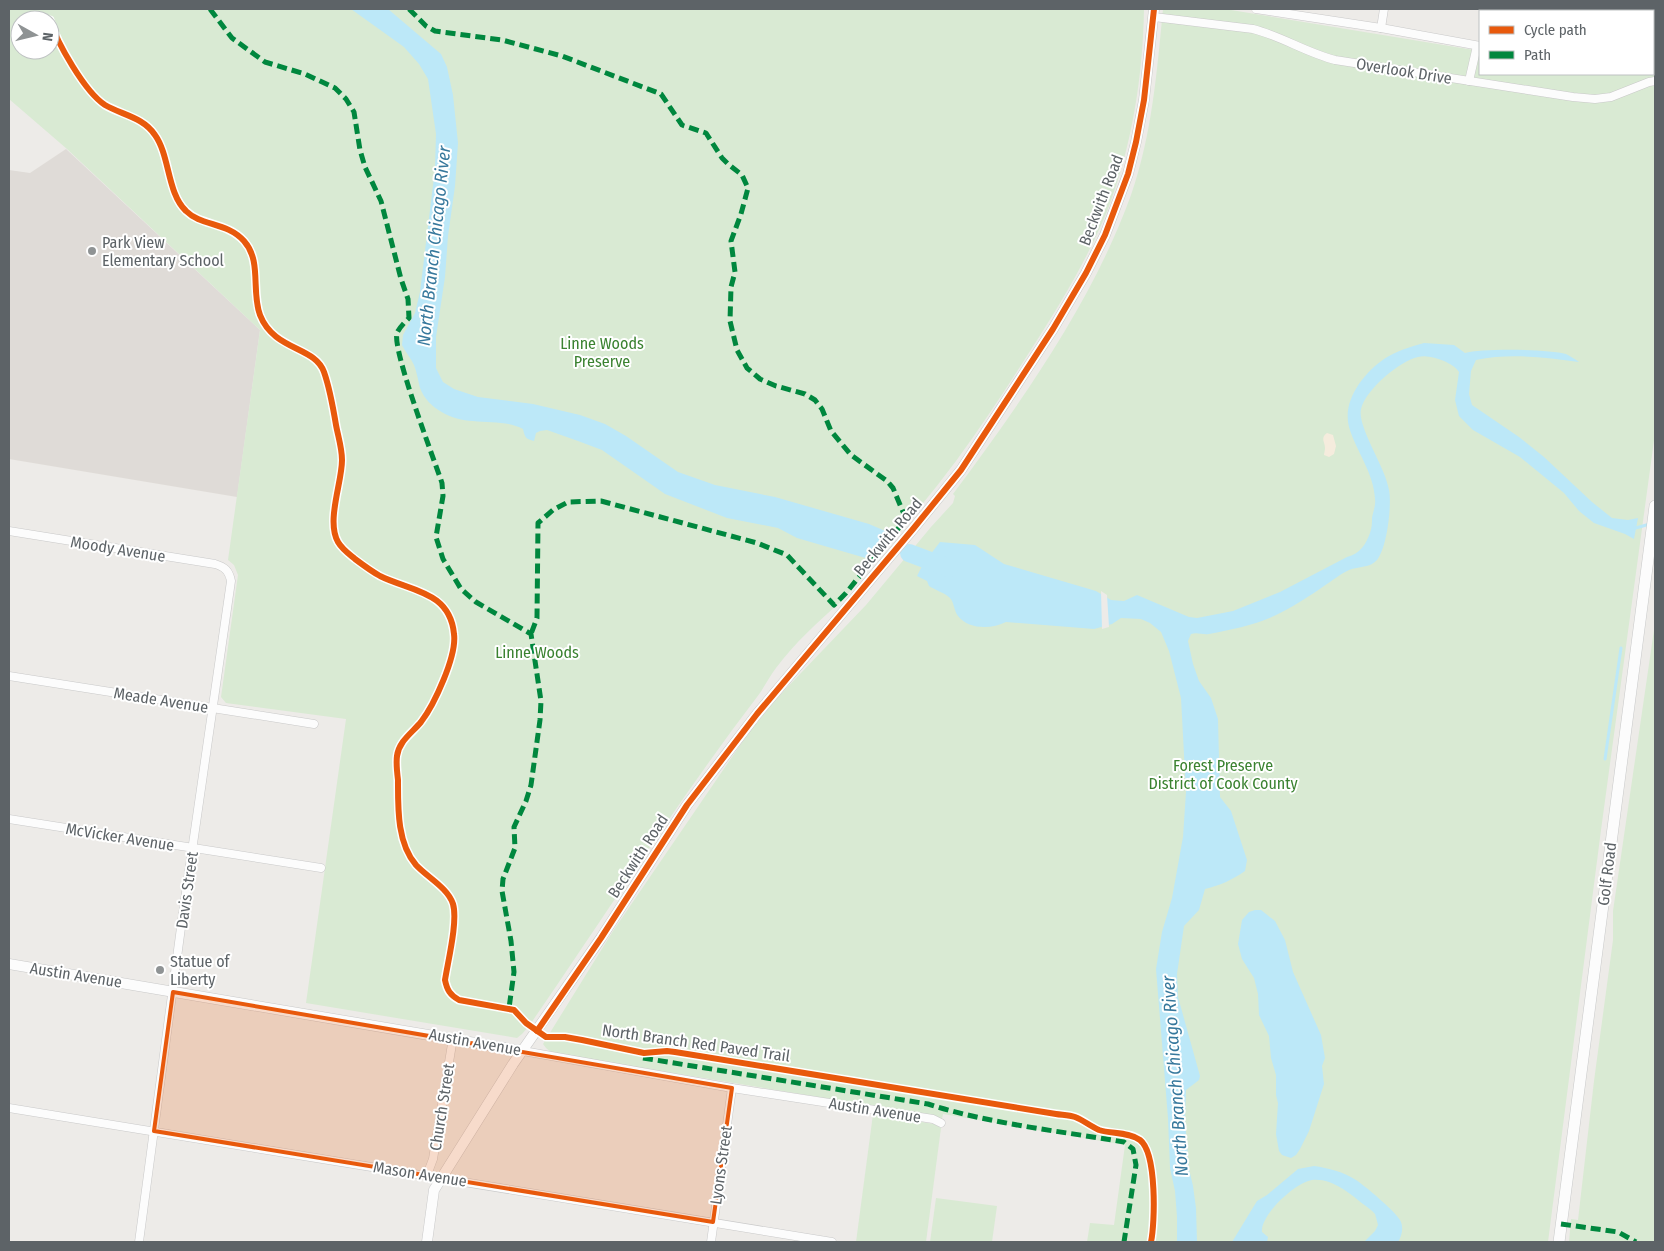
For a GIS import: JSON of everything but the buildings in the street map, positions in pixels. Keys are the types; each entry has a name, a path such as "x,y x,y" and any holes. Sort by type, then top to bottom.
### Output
{"main road":[{"name":"Golf Road","path":"1559,1242 1655,508"}],"street":[{"path":"1256,9 1381,28 1479,46 1469,81"},
{"path":"1381,28 1384,9"},
{"name":"Overlook Drive","path":"1154,13 1253,29 1268,33 1320,56 1335,60 1594,99 1611,97 1655,81"},
{"name":"Beckwith Road","path":"442,1177 523,1051 601,938 687,805 757,714 913,530 960,470 1053,329 1086,273 1105,235 1118,202 1136,142 1146,90 1154,13"},
{"name":"Moody Avenue","path":"9,532 215,564 226,569"},
{"name":"Davis Street","path":"138,1242 231,580 230,574 226,569"},
{"name":"Meade Avenue","path":"9,676 314,724"},
{"name":"McVicker Avenue","path":"9,819 321,868"},
{"name":"Austin Avenue","path":"9,964 452,1038 732,1088 932,1119 941,1123"},
{"name":"Church Street","path":"427,1175 433,1159 452,1038"},
{"name":"Lyons Street","path":"710,1242 732,1088"},
{"name":"Mason Avenue","path":"9,1108 832,1242"},
{"path":"427,1242 434,1190 442,1177"}],"highlighted area":[{"path":"173,992 732,1088 713,1222 154,1131"}],"shaded area":[{"name":"Park View Elementary School","path":"66,149 260,330 237,497 9,459 9,170 30,173"}],"green space":[{"name":"Linne Woods Preserve","path":"9,9 1144,9 1135,110 1124,160 1108,209 1092,245 1053,314 995,405 942,479 842,601 807,633 776,668 760,694 669,819 529,1026 517,1038 306,1003 346,719 226,703 221,697 238,575 234,565 228,560 260,330 67,149 9,99"},
{"name":"Forest Preserve District of Cook County","path":"1163,9 1225,9 1479,51 1479,75 1654,75 1655,68 1655,433 1548,1242 1087,1242 1090,1223 1114,1225 1125,1145 943,1114 942,1119 552,1053 543,1044 613,931 747,735 778,697 866,605 953,503 955,496 953,494 1029,388 1076,312 1097,274 1115,235 1138,172 1149,126"},
{"path":"1655,623 1655,1242 1569,1242 1571,1219 1578,1220 1613,940 1613,911"},
{"path":"873,1114 934,1124 941,1128 926,1242 856,1242"},
{"path":"936,1198 997,1206 992,1242 930,1242"}],"sand":[{"path":"1327,433 1333,435 1336,446 1334,454 1329,457 1324,455 1323,438"}],"water":[{"path":"351,9 388,9 441,54 447,67 453,95 458,143 445,277 436,337 436,368 443,382 454,389 478,397 533,404 580,415 605,424 626,436 678,472 715,485 775,497 869,524 890,533 869,559 797,538 778,528 727,518 665,494 602,450 578,441 547,430 536,433 534,441 529,440 526,438 523,429 517,426 505,423 465,420 449,416 429,402 420,388 414,365 402,345 403,335 415,313 420,292 435,169 436,134 428,79 419,64 404,47"},
{"path":"1424,343 1454,345 1465,353 1500,350 1557,352 1566,354 1579,362 1514,356 1476,360 1471,371 1469,394 1472,405 1519,437 1544,457 1612,518 1628,520 1638,518 1634,539 1594,523 1579,511 1564,493 1520,457 1473,430 1459,416 1455,400 1459,372 1444,361 1421,356 1402,364 1385,377 1369,393 1361,409 1363,426 1386,480 1390,497 1386,537 1381,554 1377,560 1374,563 1346,572 1298,603 1265,620 1209,634 1191,634 1188,641 1193,664 1199,681 1211,698 1218,719 1220,797 1231,811 1247,860 1245,871 1226,882 1205,889 1199,910 1184,926 1177,974 1178,997 1200,1076 1199,1080 1186,1090 1185,1120 1189,1169 1196,1208 1197,1242 1177,1242 1175,1191 1170,1168 1168,1118 1156,969 1162,932 1172,898 1183,837 1186,792 1181,698 1169,651 1161,632 1150,623 1141,619 1121,618 1112,624 1094,629 1006,622 988,627 974,626 963,621 958,616 950,598 929,586 927,581 917,576 923,564 940,542 975,545 1004,564 1096,591 1111,600 1124,601 1137,595 1189,617 1197,618 1233,611 1280,592 1356,554 1367,541 1375,506 1374,489 1372,480 1349,427 1349,407 1356,388 1376,365 1393,354"},
{"path":"1261,910 1275,921 1285,940 1293,972 1321,1035 1325,1058 1322,1066 1324,1084 1309,1131 1296,1155 1291,1158 1282,1155 1279,1151 1276,1134 1278,1103 1276,1075 1271,1058 1269,1036 1259,1015 1258,994 1254,978 1242,959 1238,944 1242,920 1249,912"},
{"path":"1314,1166 1351,1177 1386,1205 1397,1216 1402,1226 1401,1237 1398,1242 1364,1242 1378,1225 1375,1214 1340,1187 1326,1181 1312,1180 1297,1187 1280,1200 1267,1217 1262,1232 1268,1237 1267,1242 1232,1242 1257,1201 1298,1169"}],"pier":[{"path":"1101,591 1107,595 1109,627 1102,629"}],"waterway":[{"path":"1632,529 1650,524"},
{"name":"North Branch Chicago River","path":"909,553 949,568"},
{"path":"1605,759 1621,648"}],"marked path":[{"path":"210,9 232,38 265,62 305,74 335,88 346,99 354,112 360,150 365,167 381,201 408,299 409,318 397,333 397,343 407,382 442,483 443,496 436,537 443,559 461,589 476,602 531,634 541,701 540,720 531,785 514,827 515,848 503,879 502,891 511,941 514,972 509,1008 511,1012"},
{"path":"409,9 426,26 435,31 502,40 562,56 661,94 682,125 706,133 722,158 742,175 748,188 731,241 735,272 731,287 730,321 737,350 747,368 760,379 776,386 805,394 815,400 822,409 831,431 851,455 887,481 893,488 906,519 834,605 787,555 757,543 601,501 568,502 553,510 538,523 537,618 531,634"},
{"path":"643,1058 928,1104 1000,1122 1124,1142 1133,1149 1136,1165 1124,1242"},
{"path":"1561,1224 1618,1232 1636,1242"}],"cycle path":[{"path":"537,1031 601,938 687,805 757,714 961,470 1053,329 1086,273 1105,235 1128,174 1144,100 1154,9"},
{"name":"North Branch Red Paved Trail","path":"60,43 73,66 97,99 105,105 145,124 155,135 160,144 175,194 186,211 192,216 230,230 244,241 253,258 257,306 266,327 284,342 312,357 324,372 342,456 334,513 335,533 340,545 355,559 377,574 427,594 445,609 451,620 454,643 444,680 421,722 400,746 397,756 400,825 405,846 416,865 447,893 453,904 453,931 445,980 451,994 459,1000 514,1010 526,1023 546,1037 565,1037 644,1053 675,1052 1070,1116 1078,1118 1099,1130 1136,1137 1146,1147 1152,1173 1154,1205 1151,1242"}],"place":[{"name":"Park View Elementary School","path":"92,251"},
{"name":"Statue of Liberty","path":"160,970"}],"park label":[{"name":"Linne Woods","path":"537,652"}]}
